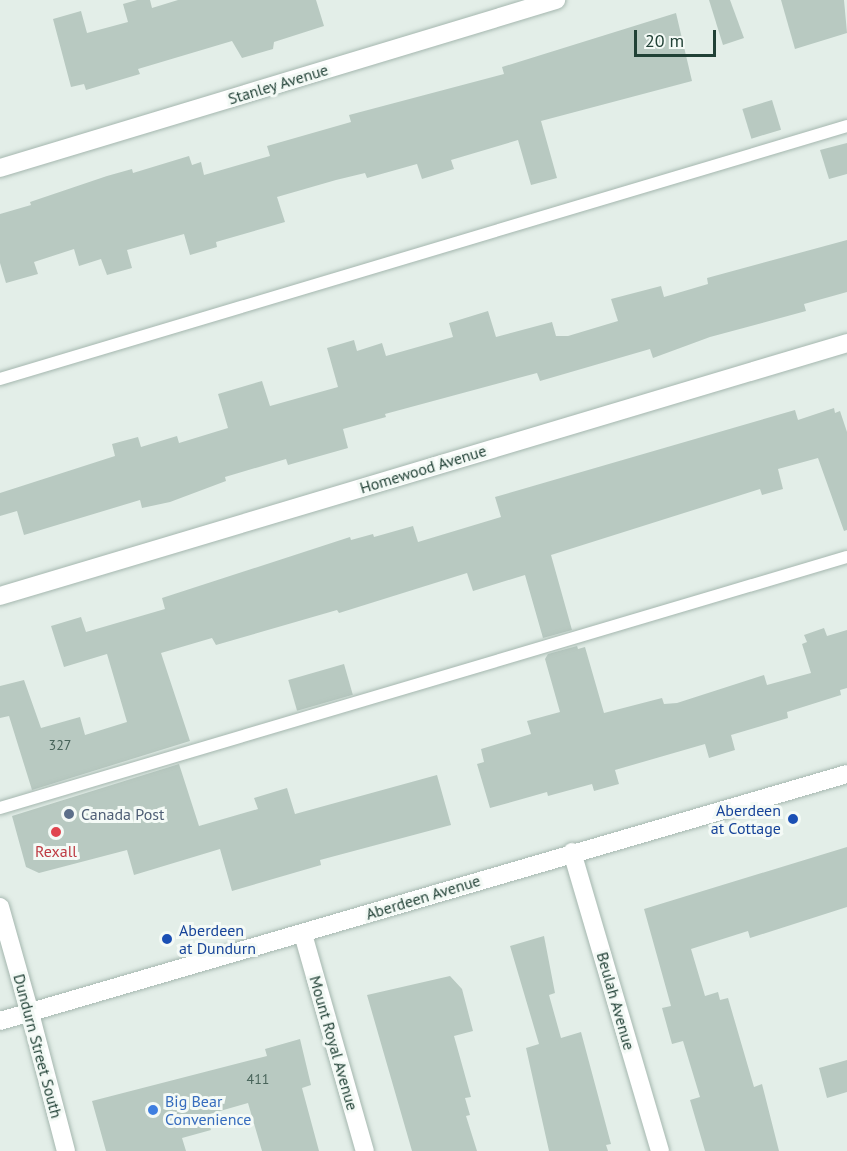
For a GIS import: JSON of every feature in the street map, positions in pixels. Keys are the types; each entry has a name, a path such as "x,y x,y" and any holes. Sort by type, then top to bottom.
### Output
{"street":[{"name":"Stanley Avenue","path":"0,168 556,0"},
{"name":"Homewood Avenue","path":"0,596 847,343"},
{"name":"Aberdeen Avenue","path":"0,1021 303,934 572,852 847,774"},
{"name":"Beulah Avenue","path":"572,852 660,1151"},
{"name":"Dundurn Street South","path":"0,907 66,1151"},
{"name":"Mount Royal Avenue","path":"303,934 365,1151"}],"lane":[{"path":"0,380 847,126"},
{"path":"0,808 847,557"}],"building":[{"path":"137,0 150,0 152,8 178,0 316,0 324,26 274,42 273,49 242,58 232,41 138,69 140,74 86,90 84,84 71,87 53,19 81,11 87,33 128,22 123,4"},
{"path":"709,0 730,0 744,38 723,45"},
{"path":"781,0 844,0 847,33 795,49"},
{"path":"676,13 692,81 541,121 557,178 531,185 518,140 451,160 454,169 422,179 417,164 367,178 365,173 277,197 285,222 216,242 217,247 190,255 184,234 127,250 132,268 107,275 101,259 79,266 74,249 34,262 38,274 6,283 0,263 0,214 31,205 30,202 107,176 132,169 133,173 189,156 192,165 201,162 204,175 270,156 267,146 351,122 349,115 504,74 502,67"},
{"path":"772,100 781,130 751,139 742,109"},
{"path":"847,143 847,174 829,179 820,150"},
{"path":"847,240 847,292 804,304 806,311 710,337 653,358 650,349 540,381 537,373 385,414 386,417 343,429 348,448 288,465 286,459 225,477 226,481 170,502 142,508 140,500 24,535 17,511 0,516 0,493 115,456 112,444 138,437 141,447 177,436 179,443 228,428 218,394 262,381 270,406 338,387 327,348 354,340 357,351 382,343 386,356 453,337 449,323 488,311 496,337 552,322 556,336 568,336 618,321 611,299 661,286 664,297 708,284 707,278"},
{"path":"834,408 835,413 840,411 847,432 847,530 844,531 818,458 778,469 783,489 762,495 760,489 551,555 572,630 543,638 525,575 473,591 467,573 339,613 337,610 216,645 212,638 161,653 190,741 32,790 9,716 0,718 0,686 24,680 41,728 80,717 85,735 127,722 107,654 64,667 51,626 81,617 86,632 165,609 162,598 350,537 351,540 373,534 374,537 413,526 418,542 501,517 495,497 795,410 798,420"},
{"path":"824,628 827,636 847,630 847,688 840,690 841,695 787,712 788,718 731,735 735,750 709,758 705,744 615,770 619,784 594,791 592,784 548,796 547,792 490,808 477,764 484,762 481,749 531,734 527,721 560,712 545,659 548,654 577,646 578,649 585,647 604,713 662,698 664,704 677,703 764,675 767,685 811,673 802,644 807,642 804,635"},
{"path":"344,664 353,695 297,711 288,680"},
{"path":"179,764 199,826 258,809 254,798 287,788 295,814 437,775 451,825 320,860 321,865 232,891 220,849 134,875 127,850 39,873 26,867 12,816"},
{"path":"847,847 847,907 750,938 748,931 691,949 705,996 718,992 720,1000 728,998 754,1087 762,1084 779,1151 705,1151 690,1100 700,1097 683,1041 672,1044 662,1008 671,1006 644,909"},
{"path":"544,936 555,993 549,995 561,1038 581,1032 611,1144 606,1145 608,1151 549,1151 526,1048 539,1044 510,946"},
{"path":"450,976 462,989 473,1031 454,1036 471,1097 465,1098 470,1115 466,1116 477,1151 412,1151 367,995"},
{"path":"300,1039 311,1085 302,1088 319,1151 262,1151 248,1103 206,1115 211,1130 182,1138 186,1151 106,1151 92,1101 267,1056 265,1049"},
{"path":"847,1060 847,1092 827,1098 819,1068"}],"place":[{"name":"Canada Post","path":"69,814"},
{"name":"Aberdeen at Cottage","path":"793,819"},
{"name":"Rexall","path":"56,832"},
{"name":"Aberdeen at Dundurn","path":"167,939"},
{"name":"Big Bear Convenience","path":"153,1110"}]}
